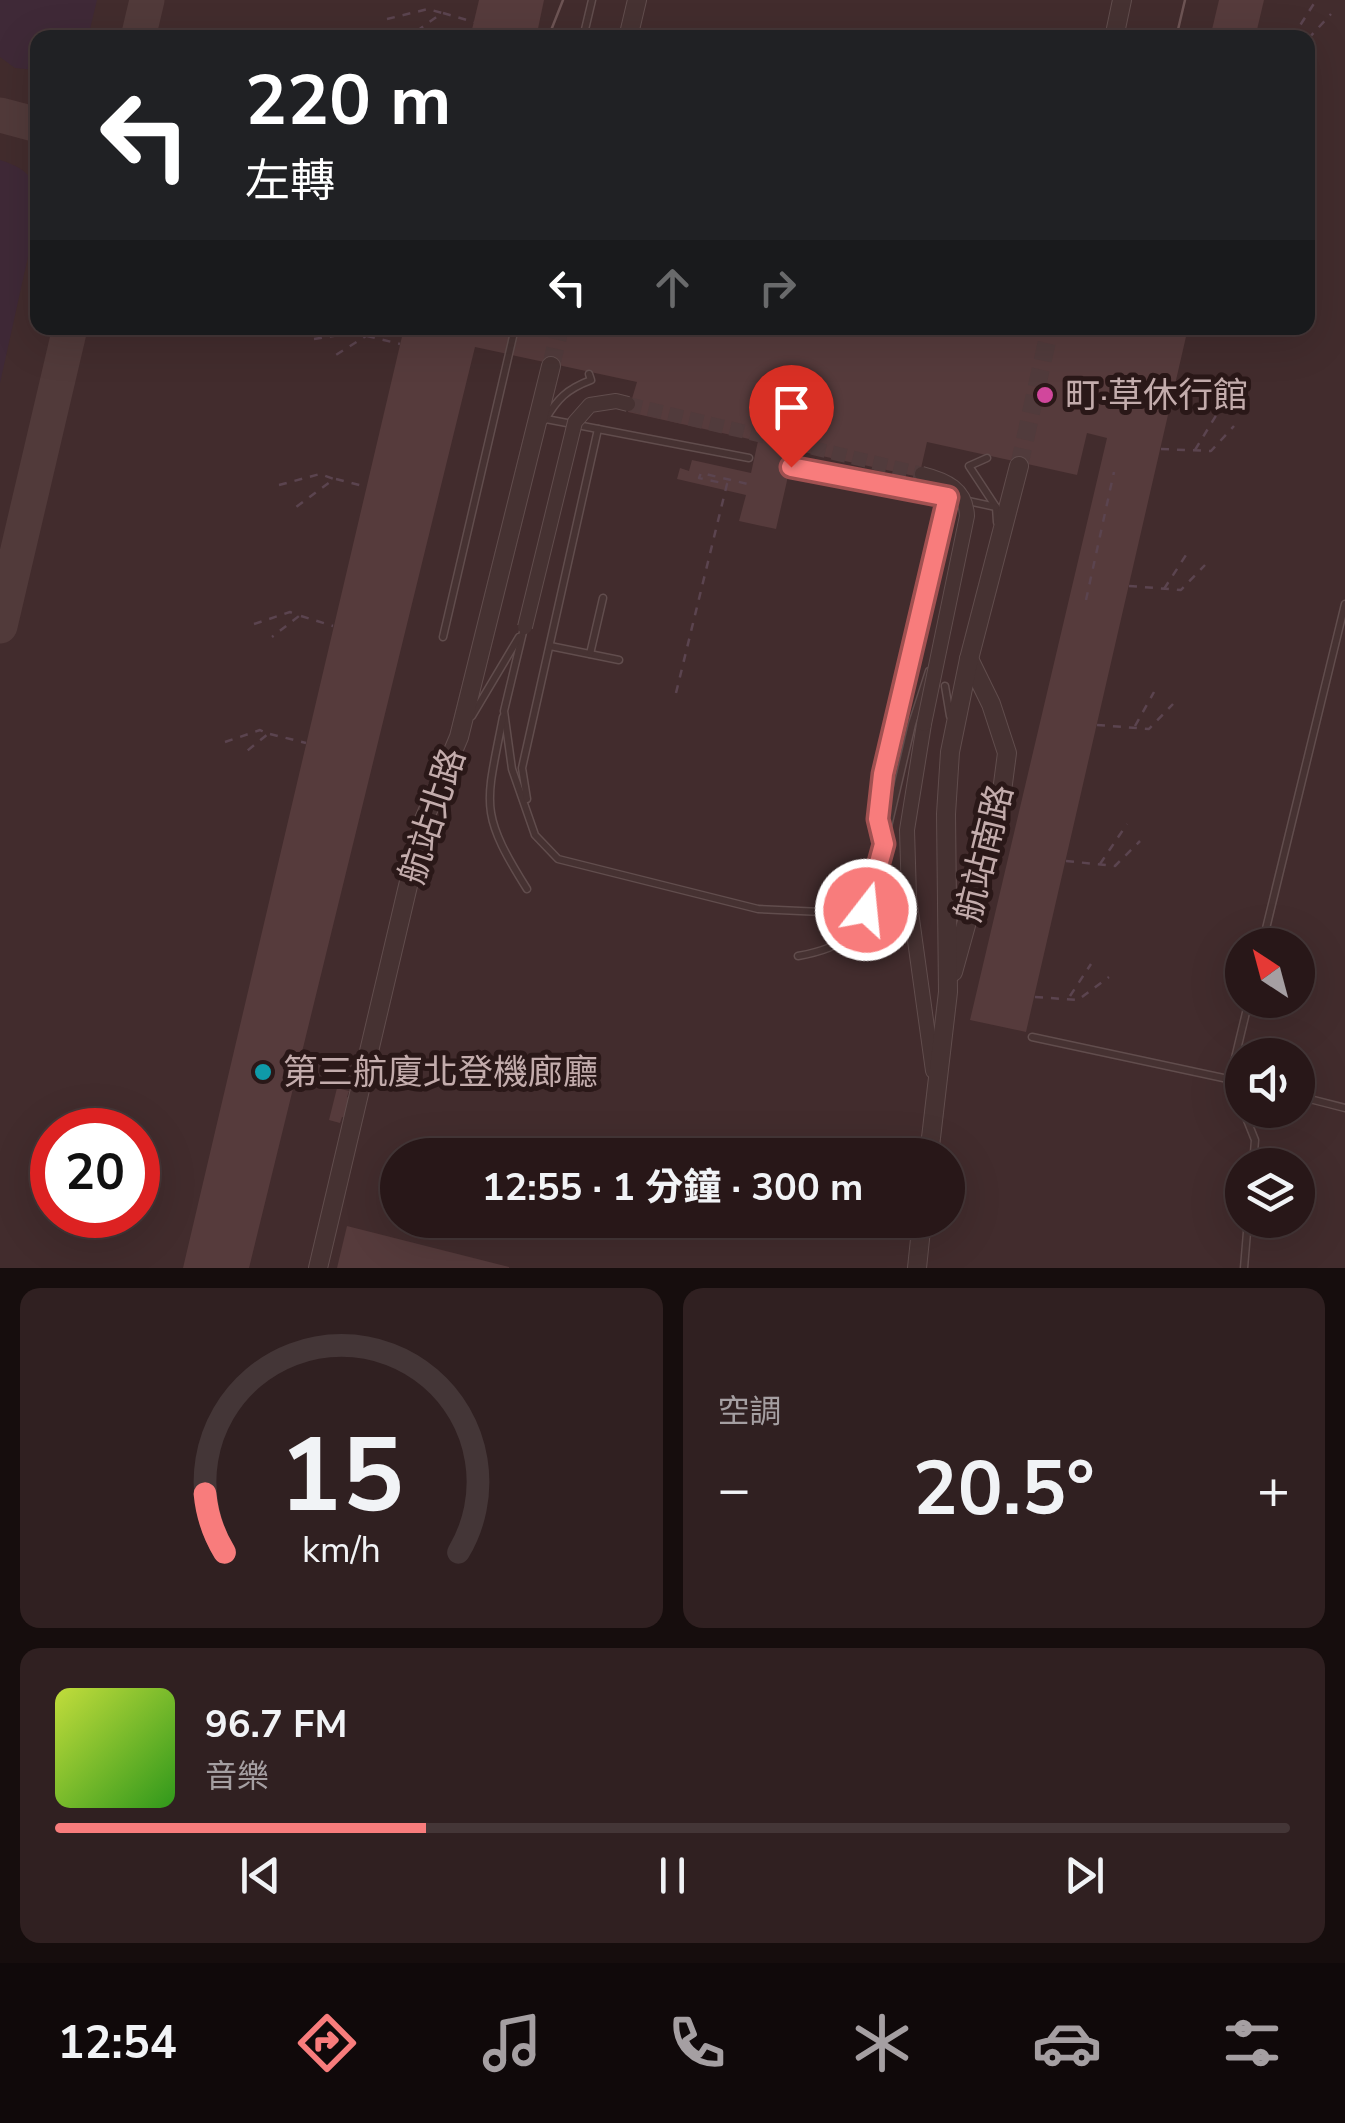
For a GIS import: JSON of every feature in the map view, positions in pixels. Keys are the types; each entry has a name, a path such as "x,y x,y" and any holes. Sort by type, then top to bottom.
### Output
{"street":[{"path":"630,30 637,0"},
{"path":"1116,30 1122,0"},
{"name":"航站北路","path":"318,1268 423,822 459,738 551,366"},
{"path":"524,627 575,422 590,405 616,401 628,404"},
{"name":"航站南路","path":"932,1138 948,992 946,814 950,752 969,659 1019,466"},
{"path":"922,474 954,486 967,508 918,724 907,830 915,960 932,1044 935,1107"},
{"name":"航站南路","path":"948,992 1001,799 1007,754 969,659"},
{"path":"917,1268 920,1238"}],"lane":[{"path":"585,30 592,0"},
{"path":"444,637 513,335"},
{"path":"533,444 556,399 590,377"},
{"path":"546,419 749,458"},
{"path":"528,810 522,768 598,429"},
{"path":"987,458 969,466 996,507 999,548"},
{"path":"791,467 996,507"},
{"path":"884,844 878,819 883,774 948,497"},
{"path":"590,654 603,598"},
{"path":"1266,928 1345,604"},
{"path":"524,627 487,800 491,825 527,889"},
{"path":"459,738 524,627"},
{"path":"550,646 619,660"},
{"path":"945,686 950,702 950,752"},
{"path":"504,711 512,768 535,835 558,858 758,908 822,912 840,908 860,898 874,882"},
{"path":"798,956 840,944 853,933 866,910 918,724"},
{"path":"1032,1037 1225,1077"},
{"path":"1315,1100 1345,1108"},
{"path":"1244,1268 1246,1238"}],"path":[{"path":"1297,30 1315,2"},
{"path":"387,19 428,9 474,22"},
{"path":"418,30 442,13"},
{"path":"1315,32 1332,14"},
{"path":"314,339 339,335"},
{"path":"361,335 400,344"},
{"path":"330,358 366,336"},
{"path":"1095,394 1110,399"},
{"path":"1196,450 1217,414"},
{"path":"1161,449 1210,451 1234,426"},
{"path":"1086,600 1114,472"},
{"path":"676,693 727,484 700,478 701,473 748,484"},
{"path":"278,485 320,474 367,487"},
{"path":"296,507 334,479"},
{"path":"1164,589 1188,552"},
{"path":"1129,586 1180,590 1205,565"},
{"path":"254,624 290,612 333,626"},
{"path":"272,637 300,616"},
{"path":"1134,728 1154,692"},
{"path":"1097,724 1149,729 1174,704"},
{"path":"225,742 260,730 306,744"},
{"path":"242,755 268,734"},
{"path":"1099,864 1127,824"},
{"path":"1066,861 1115,866 1140,840"},
{"path":"1068,999 1092,964"},
{"path":"1034,997 1078,1000 1109,978"}],"shaded area":[{"path":"0,0 1345,0 1345,1268 0,1268"},
{"path":"0,0 97,0 90,30 30,30 30,70 15,68 0,57"},
{"path":"0,160 20,168 30,179 30,248 0,383"}],"building":[{"path":"479,0 544,0 538,30 472,30"},
{"path":"1219,0 1264,0 1257,30 1212,30"},
{"path":"402,335 1186,335 1026,1032 970,1020 1107,438 1087,433 1077,475 927,442 919,477 794,450 776,529 739,521 746,495 677,479 680,468 689,471 692,460 751,473 758,441 628,412 637,382 475,347 249,1268 183,1268"},
{"path":"337,1088 349,1091 347,1097 354,1099 349,1119 342,1117 340,1123 329,1120"},
{"path":"347,1226 380,1234 380,1238 394,1238 509,1267 509,1268 337,1268"}],"taxiway":[{"path":"140,30 147,0"},
{"path":"0,115 30,123"},
{"path":"0,626 68,335"}],"tunnel":[{"path":"551,366 558,335"},
{"path":"1019,466 1048,335"},
{"path":"628,404 922,474"}],"tram line":[{"path":"551,30 563,0"},
{"path":"1178,30 1185,0"}],"place":[{"name":"町·草休行館","path":"1045,395"},
{"name":"第三航廈北登機廊廳","path":"263,1072"}],"route":[{"path":"791,467 948,497 883,774 878,819 884,844 866,910"}]}
